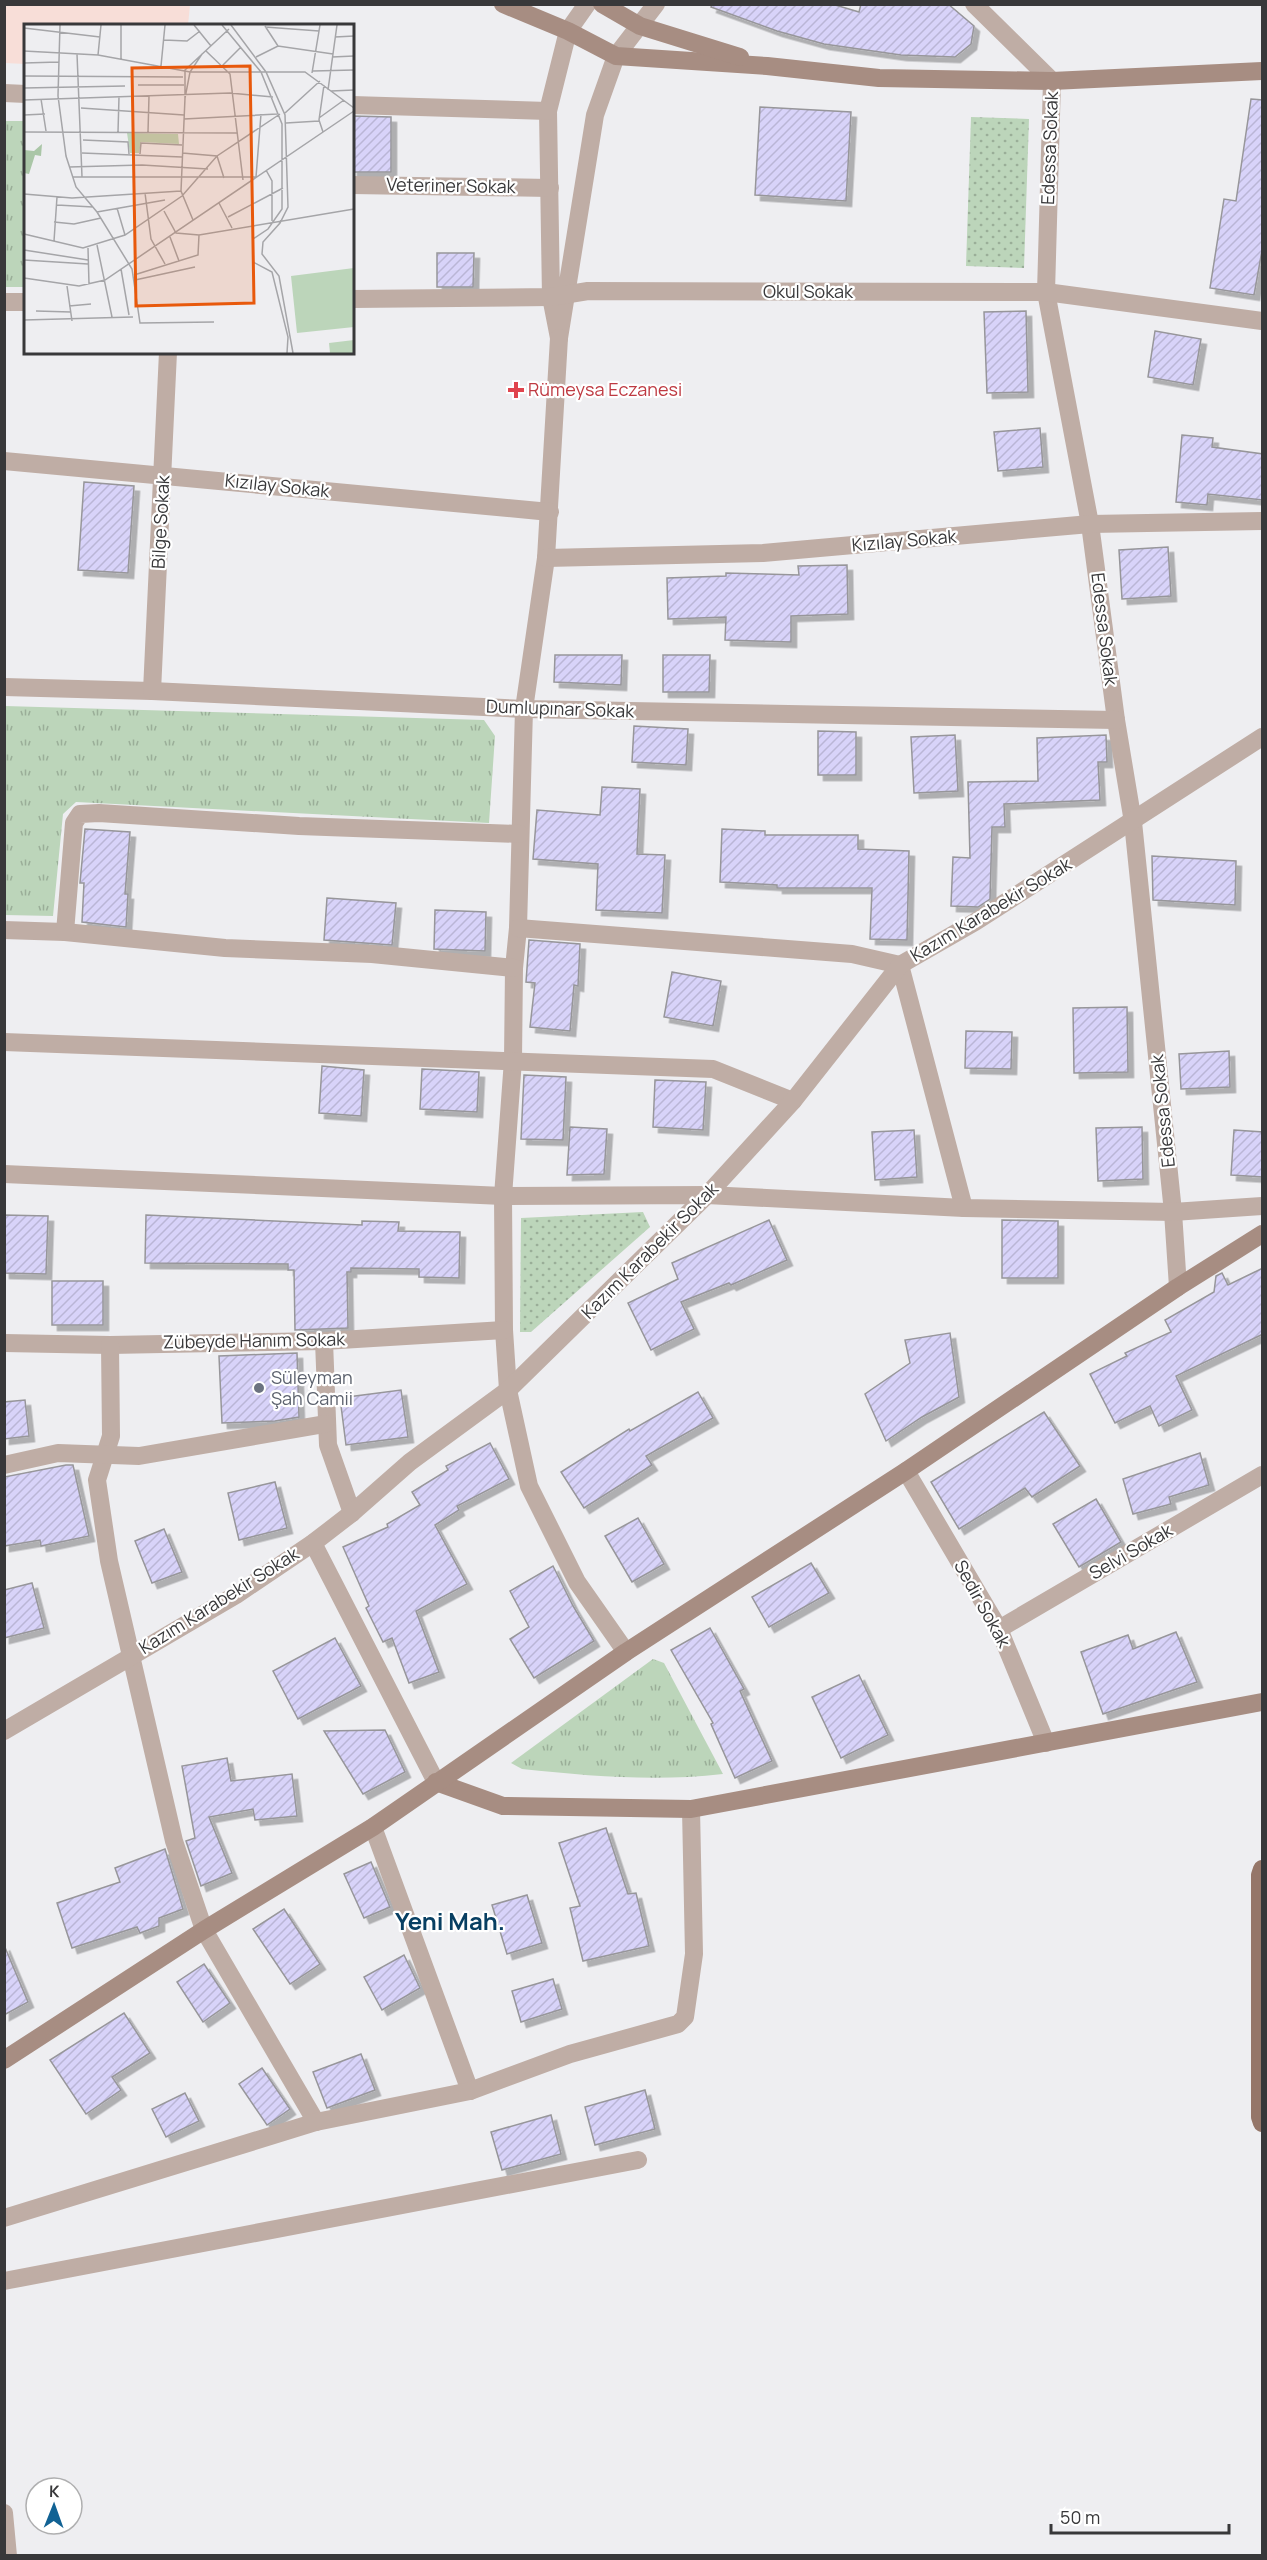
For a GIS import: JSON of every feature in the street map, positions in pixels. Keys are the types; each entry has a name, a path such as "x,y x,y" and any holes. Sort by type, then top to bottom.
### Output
{"main road":[{"path":"1263,1869 1260,1875 1260,2117 1263,2123"}],"street":[{"path":"503,4 567,31 616,56 767,66 879,78 1052,81 1263,71"},
{"path":"587,4 567,31 548,111 550,188 559,295 559,338 546,558 524,709 518,928 514,968 513,1060 503,1196 504,1330 508,1390 529,1486 577,1582 626,1652"},
{"path":"602,4 640,26 767,66"},
{"path":"559,295 595,115 616,56 656,4"},
{"name":"Edessa Sokak","path":"974,4 1052,81 1046,292 1090,524 1116,720 1133,822 1173,1212 1178,1287"},
{"path":"4,93 24,94"},
{"path":"354,105 548,111"},
{"name":"Veteriner Sokak","path":"354,185 550,188"},
{"name":"Okul Sokak","path":"354,300 559,295 588,291 1046,292 1263,321"},
{"path":"4,302 24,302"},
{"name":"Bilge Sokak","path":"152,691 168,354"},
{"name":"Kızılay Sokak","path":"4,461 163,474 550,512"},
{"name":"Kızılay Sokak","path":"546,558 763,553 1090,524 1263,521"},
{"name":"Dumlupınar Sokak","path":"4,687 152,691 524,709 1116,720"},
{"name":"Kazım Karabekir Sokak","path":"4,1731 236,1595 313,1543 352,1513 410,1462 508,1390 707,1195 793,1101 900,965 975,922 1263,737"},
{"path":"65,932 74,823 80,814 520,834"},
{"path":"518,928 852,954 900,965 964,1208"},
{"path":"4,930 65,932 225,948 372,954 514,968"},
{"path":"4,1042 713,1069 793,1101"},
{"path":"4,1174 503,1196 707,1195 964,1208 1173,1212 1263,1206"},
{"path":"4,2060 204,1930 374,1827 626,1652 906,1471 1178,1287 1263,1234"},
{"name":"Zübeyde Hanım Sokak","path":"4,1343 110,1345 324,1341 504,1330"},
{"path":"324,1341 325,1425 328,1445 352,1513"},
{"path":"110,1345 111,1436 97,1480 109,1561 174,1841 204,1930 316,2122"},
{"path":"4,1465 58,1453 139,1456 325,1425"},
{"name":"Sedir Sokak","path":"906,1471 999,1629 1046,1743"},
{"name":"Selvi Sokak","path":"999,1629 1263,1474"},
{"path":"313,1543 436,1782 503,1806 691,1809 1263,1702"},
{"path":"4,2218 316,2122 470,2091 570,2054 678,2024 685,2017 694,1954 691,1809"},
{"path":"374,1827 470,2091"},
{"path":"4,2281 638,2160"},
{"path":"4,2513 8,2556"}],"shaded area":[{"path":"5,4 190,5 188,24 24,24 24,64 5,63"}],"green space":[{"path":"971,117 1029,119 1024,268 966,266"},
{"path":"5,121 24,121 24,287 5,287"},
{"path":"5,706 484,720 495,736 489,823 76,802 63,814 53,916 5,915"},
{"path":"643,1212 650,1227 531,1332 520,1332 521,1218"},
{"path":"653,1659 664,1663 723,1774 672,1778 622,1777 522,1769 511,1763"}],"building":[{"path":"712,4 832,4 859,12 861,4 948,4 974,26 971,44 955,57 901,55 824,44 777,31 711,7"},
{"path":"1251,99 1263,100 1263,245 1254,295 1210,288 1224,199 1236,201"},
{"path":"760,107 851,112 846,201 755,195"},
{"path":"354,116 391,117 391,172 354,172"},
{"path":"437,253 474,253 473,287 437,287"},
{"path":"1026,311 1028,392 987,393 984,312"},
{"path":"1155,331 1201,339 1193,385 1148,377"},
{"path":"1040,428 1043,467 998,471 994,432"},
{"path":"1182,435 1213,438 1212,447 1263,454 1263,500 1208,494 1207,505 1176,502"},
{"path":"84,482 134,486 128,573 78,570"},
{"path":"1168,547 1171,596 1122,599 1119,550"},
{"path":"847,565 848,614 791,616 791,642 725,640 726,617 668,619 667,578 726,576 726,573 799,575 798,566"},
{"path":"555,655 622,655 621,685 554,682"},
{"path":"663,655 710,655 709,692 663,692"},
{"path":"634,726 688,729 686,765 632,762"},
{"path":"818,731 856,732 856,775 818,775"},
{"path":"955,735 958,791 914,793 911,737"},
{"path":"1106,735 1107,762 1098,762 1100,800 1004,804 1005,827 992,827 990,899 978,907 951,906 953,857 970,858 968,782 1038,781 1037,738"},
{"path":"602,787 640,789 637,854 665,855 662,913 596,910 598,864 533,859 537,810 600,815"},
{"path":"85,829 130,832 125,894 128,894 126,927 82,922 84,883 80,883"},
{"path":"722,829 765,831 765,835 858,835 858,849 909,851 907,940 870,939 872,888 777,888 777,885 720,882"},
{"path":"1152,856 1236,861 1235,905 1153,900"},
{"path":"327,898 396,903 392,945 324,940"},
{"path":"435,910 486,912 485,951 434,949"},
{"path":"529,940 580,944 578,986 574,985 570,1031 530,1027 535,983 526,982"},
{"path":"672,972 721,981 713,1026 664,1017"},
{"path":"1127,1007 1128,1072 1074,1073 1073,1008"},
{"path":"966,1031 1012,1032 1011,1069 965,1068"},
{"path":"1229,1051 1230,1087 1181,1089 1179,1054"},
{"path":"322,1066 364,1070 361,1116 319,1113"},
{"path":"422,1069 479,1072 477,1112 420,1109"},
{"path":"524,1075 566,1077 563,1140 521,1139"},
{"path":"655,1080 706,1082 703,1130 653,1127"},
{"path":"570,1127 607,1129 604,1174 567,1175"},
{"path":"1142,1127 1143,1179 1098,1181 1096,1128"},
{"path":"914,1130 917,1177 875,1180 872,1132"},
{"path":"1234,1130 1263,1132 1263,1177 1231,1175"},
{"path":"4,1215 48,1216 46,1274 4,1273"},
{"path":"146,1215 362,1225 362,1221 399,1222 398,1231 460,1232 459,1278 419,1277 419,1269 351,1268 351,1272 347,1272 348,1328 295,1330 294,1270 288,1270 288,1264 145,1263"},
{"path":"769,1220 787,1260 731,1285 729,1283 681,1302 694,1329 651,1350 628,1303 678,1279 672,1263"},
{"path":"1002,1220 1058,1221 1058,1278 1002,1278"},
{"path":"1263,1268 1263,1334 1176,1376 1192,1410 1159,1426 1150,1406 1115,1423 1090,1374 1127,1356 1125,1353 1171,1332 1165,1320 1214,1292 1216,1276 1222,1273 1228,1285"},
{"path":"52,1281 103,1281 103,1325 52,1325"},
{"path":"950,1333 959,1397 922,1417 886,1441 865,1394 910,1363 905,1340"},
{"name":"Süleyman Şah Camii","path":"297,1353 299,1417 275,1421 222,1423 219,1356"},
{"path":"401,1390 408,1437 346,1445 340,1398"},
{"path":"698,1392 713,1418 646,1456 652,1465 584,1508 561,1472 629,1429 630,1431"},
{"path":"25,1400 29,1436 4,1439 4,1402"},
{"path":"1044,1412 1080,1466 1032,1497 1025,1488 959,1529 931,1482"},
{"path":"490,1443 509,1479 457,1506 459,1510 435,1525 467,1584 416,1611 439,1672 409,1683 392,1638 383,1642 366,1608 369,1606 343,1547 388,1527 387,1524 420,1505 412,1492 448,1470 446,1466"},
{"path":"1200,1453 1209,1485 1169,1497 1171,1504 1133,1514 1123,1479"},
{"path":"73,1465 89,1536 41,1546 40,1540 4,1546 4,1477"},
{"path":"275,1482 287,1528 239,1540 228,1493"},
{"path":"1096,1499 1121,1542 1079,1567 1053,1524"},
{"path":"638,1518 664,1564 632,1582 605,1536"},
{"path":"164,1529 182,1572 152,1583 135,1541"},
{"path":"811,1563 829,1593 769,1627 752,1597"},
{"path":"553,1566 594,1641 534,1678 510,1639 529,1627 510,1591"},
{"path":"32,1583 44,1628 4,1638 4,1590"},
{"path":"710,1628 744,1689 740,1691 772,1761 735,1778 711,1724 713,1723 671,1650"},
{"path":"1176,1632 1197,1682 1103,1714 1081,1652 1128,1635 1133,1649"},
{"path":"335,1638 361,1686 298,1719 273,1671"},
{"path":"859,1675 888,1735 841,1758 812,1697"},
{"path":"385,1730 405,1772 363,1794 324,1731"},
{"path":"227,1758 231,1781 292,1774 297,1816 255,1820 253,1809 209,1817 232,1873 201,1886 186,1841 195,1838 182,1766"},
{"path":"606,1828 628,1894 636,1893 649,1946 583,1961 570,1908 580,1906 559,1843"},
{"path":"165,1849 183,1909 159,1918 159,1926 140,1933 137,1927 72,1948 57,1903 120,1882 115,1868"},
{"path":"371,1862 390,1907 364,1918 344,1874"},
{"path":"527,1895 542,1943 507,1954 492,1905"},
{"path":"284,1909 320,1964 290,1984 253,1929"},
{"path":"4,1945 28,2002 4,2015"},
{"path":"404,1955 420,1988 382,2010 364,1977"},
{"path":"204,1964 230,2003 203,2022 177,1982"},
{"path":"553,1979 562,2009 521,2022 512,1991"},
{"path":"124,2013 150,2053 112,2077 121,2090 86,2114 50,2060"},
{"path":"361,2054 375,2090 327,2108 313,2072"},
{"path":"262,2068 290,2109 267,2125 239,2084"},
{"path":"645,2090 655,2129 595,2145 585,2107"},
{"path":"185,2093 199,2121 166,2137 152,2109"},
{"path":"551,2115 561,2154 502,2170 491,2132"}],"place":[{"name":"Rümeysa Eczanesi","path":"516,390"},
{"name":"Süleyman Şah Camii","path":"259,1388"}],"district":[{"name":"Yeni Mah.","path":"450,1922"}]}
